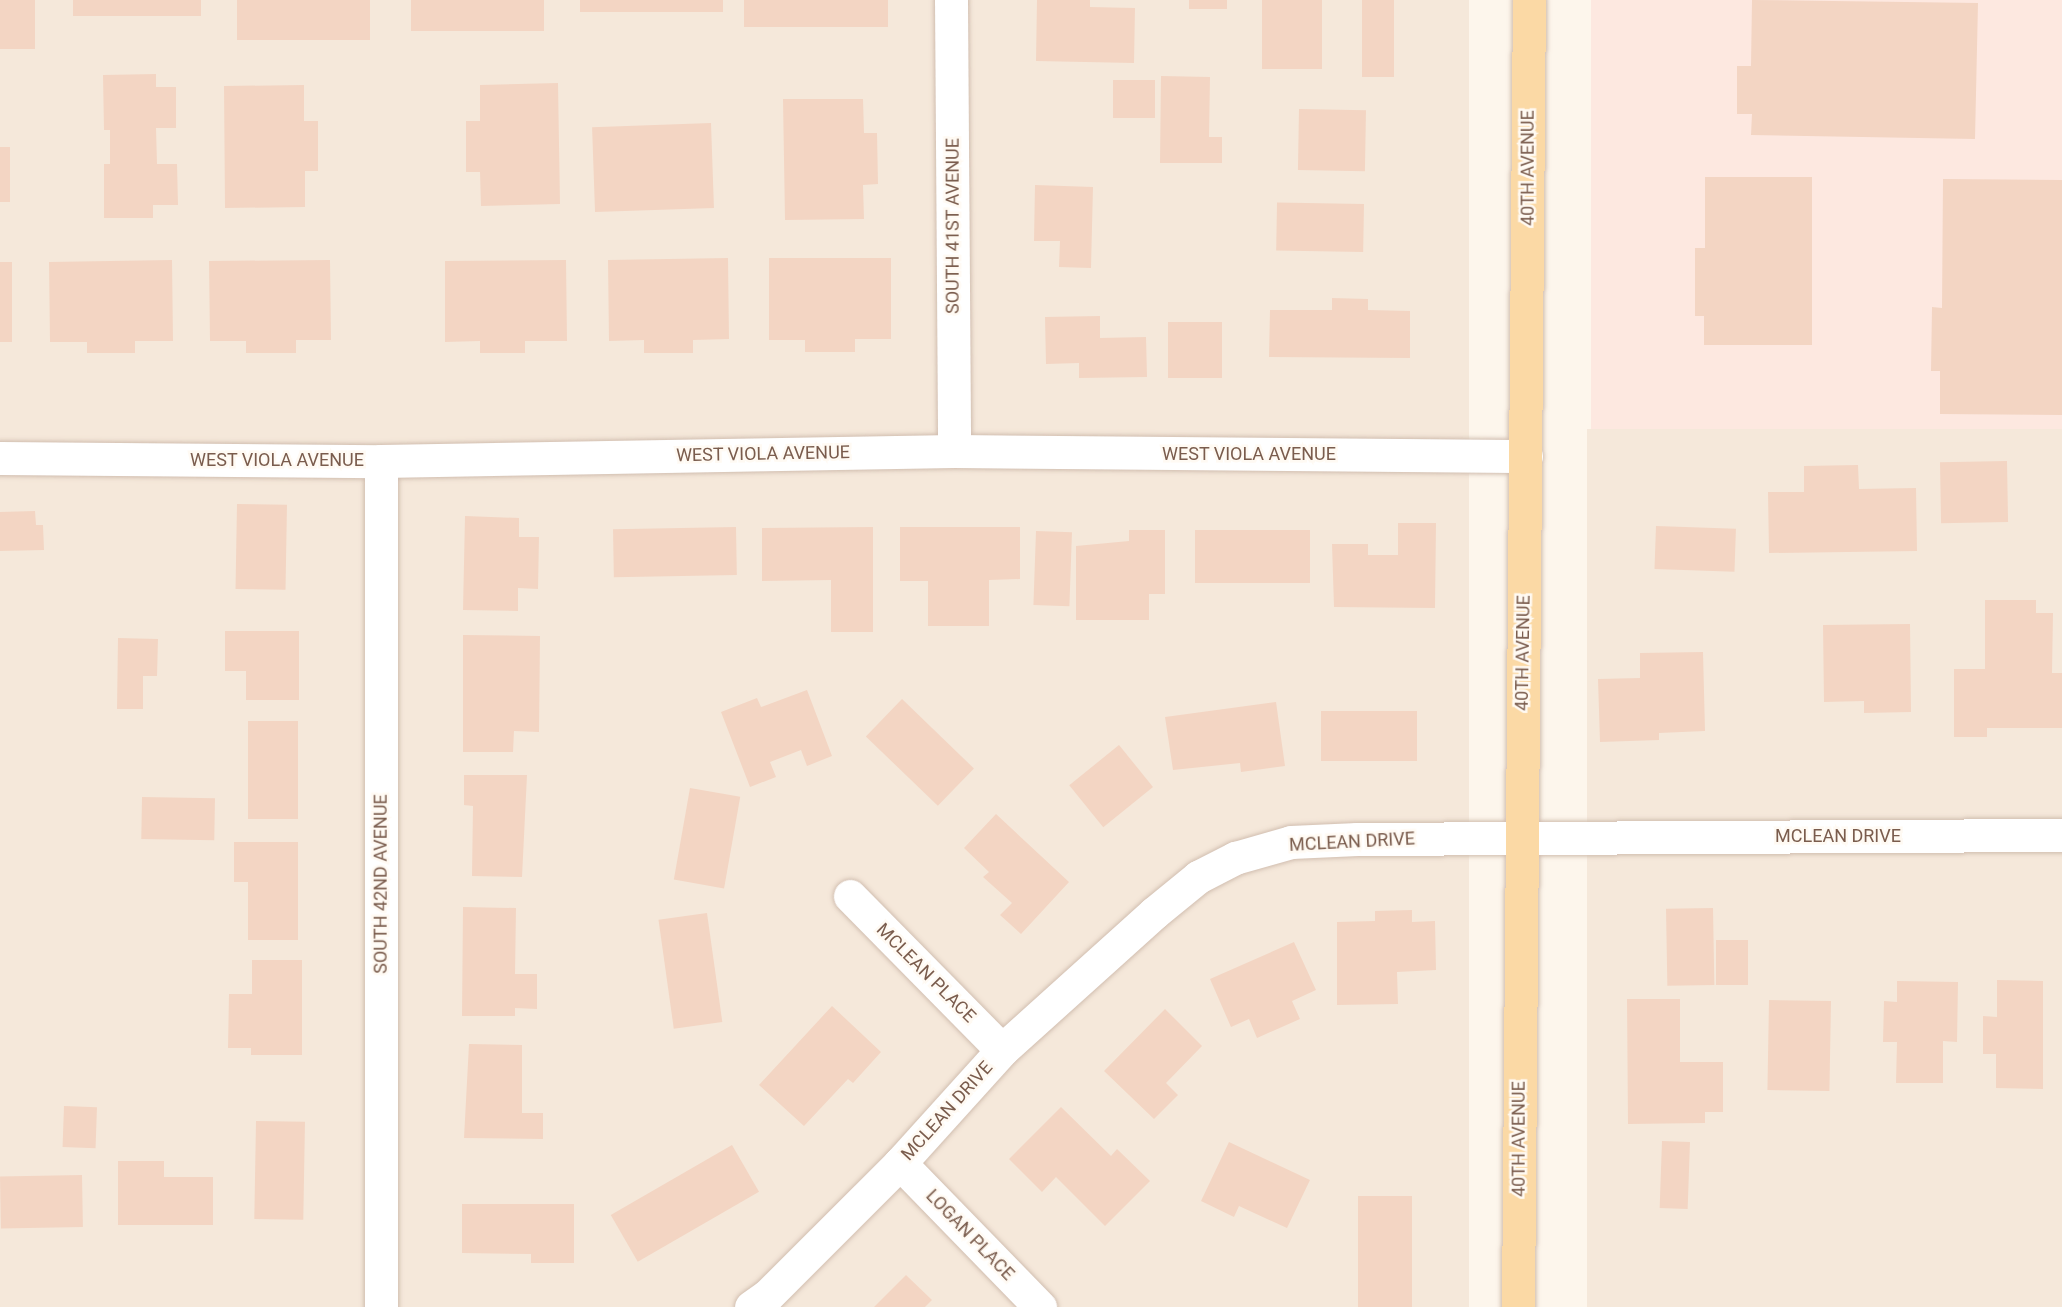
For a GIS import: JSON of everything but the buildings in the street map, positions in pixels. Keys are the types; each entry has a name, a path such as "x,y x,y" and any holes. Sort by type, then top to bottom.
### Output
{"main road":[{"name":"40TH AVENUE","path":"1518,1307 1530,0"}],"street":[{"name":"SOUTH 41ST AVENUE","path":"951,0 954,451"},
{"name":"WEST VIOLA AVENUE","path":"0,458 381,461 954,451 1526,456"},
{"name":"SOUTH 42ND AVENUE","path":"381,461 381,1307"},
{"name":"MCLEAN DRIVE","path":"750,1307 767,1296 900,1163 1002,1050 1154,913 1198,877 1235,858 1291,842 1521,837 2062,835"},
{"name":"MCLEAN PLACE","path":"850,896 1002,1050"},
{"name":"LOGAN PLACE","path":"900,1163 1040,1307"}],"shaded area":[{"path":"0,0 1469,0 1469,1307 0,1307"},
{"path":"1591,0 2062,0 2062,429 1591,429"},
{"path":"1587,429 2062,429 2062,1307 1587,1307"}]}
